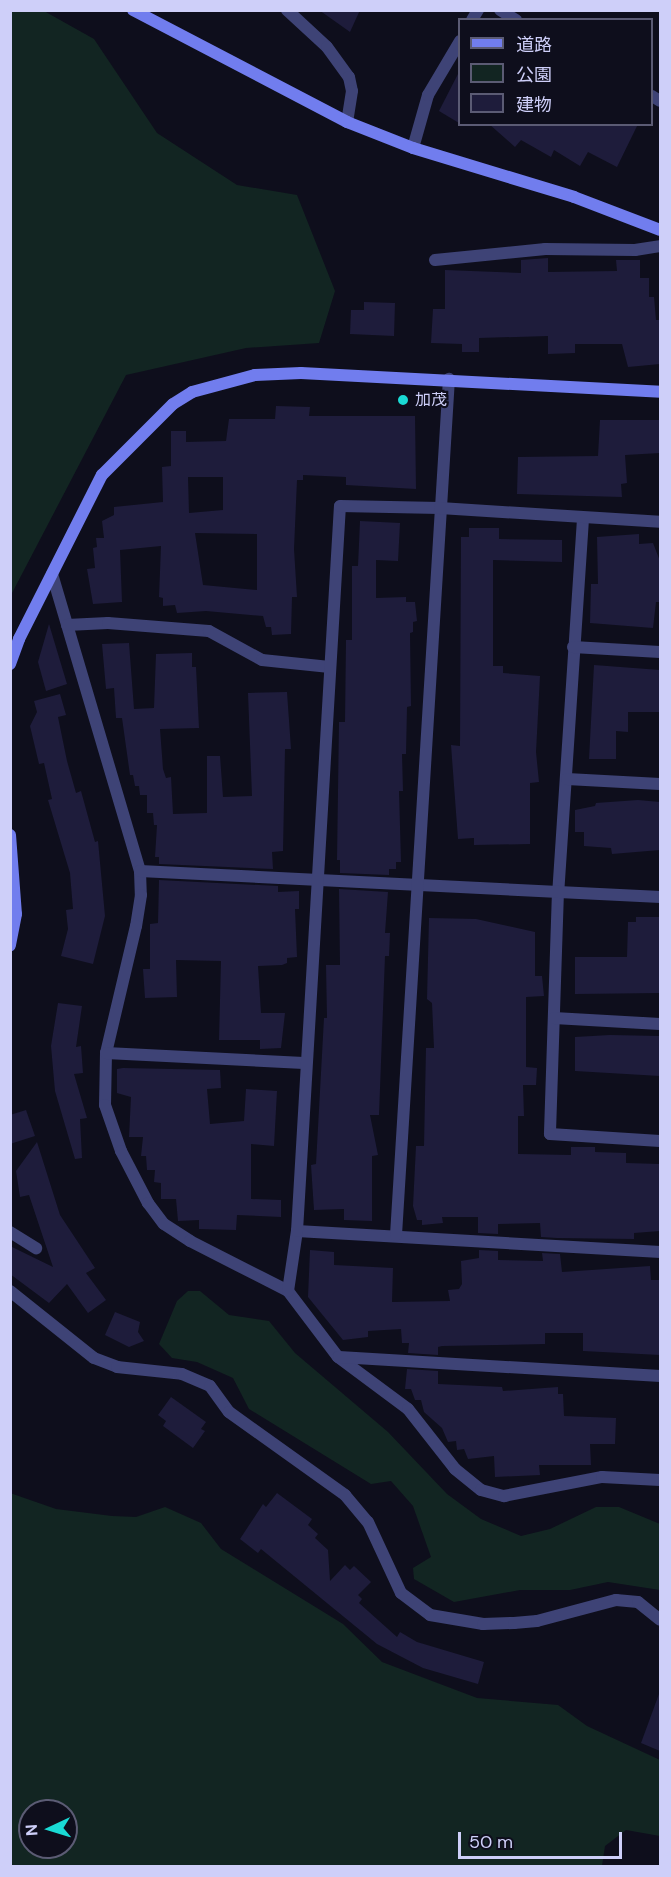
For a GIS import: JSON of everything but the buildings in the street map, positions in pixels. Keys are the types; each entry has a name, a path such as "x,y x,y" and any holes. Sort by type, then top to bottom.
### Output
{"street":[{"path":"133,10 347,122 413,148 574,197 660,230"},
{"path":"287,10 327,47 349,77 352,91 347,122"},
{"path":"500,10 513,18"},
{"path":"413,148 428,95 458,43"},
{"path":"435,260 545,249 635,250 660,246"},
{"path":"10,664 102,475 173,404 192,392 255,375 449,379 660,392"},
{"path":"396,1235 449,379"},
{"path":"288,1291 297,1231 304,1063 318,880 340,506 440,508 583,519 660,522"},
{"path":"583,519 558,891 550,1134 660,1141"},
{"path":"52,574 140,871 141,895 136,926 106,1053 105,1105 121,1151 148,1203 164,1224 190,1241 288,1291 338,1357 392,1395 455,1469 492,1494 513,1495 602,1476 660,1480"},
{"path":"67,625 108,623 209,631 262,660 330,667"},
{"path":"573,647 660,652"},
{"path":"567,778 660,784"},
{"path":"10,835 16,914 10,945"},
{"path":"140,871 660,897"},
{"path":"554,1018 660,1024"},
{"path":"106,1053 304,1063"},
{"path":"297,1231 660,1252"},
{"path":"10,1232 36,1248"},
{"path":"10,1291 94,1358 117,1367 182,1374 210,1386 229,1412 345,1495 368,1522 400,1593 430,1615 463,1622 514,1623 537,1621 616,1599 638,1602 660,1620"},
{"path":"338,1357 660,1376"}],"green space":[{"path":"11,10 44,11 94,39 157,133 237,185 297,195 335,291 319,343 246,348 126,375 11,595"},
{"path":"188,1291 200,1291 229,1315 269,1321 295,1353 388,1432 447,1494 481,1519 521,1536 550,1529 596,1507 619,1507 660,1524 660,1590 608,1582 570,1590 520,1590 454,1602 414,1579 413,1568 431,1557 413,1506 391,1481 371,1484 249,1409 233,1378 197,1362 172,1358 159,1344 177,1301"},
{"path":"10,1493 56,1509 112,1516 136,1517 165,1507 201,1523 221,1549 343,1624 382,1662 477,1698 558,1705 587,1726 660,1760 660,1836 626,1830 605,1846 602,1866 11,1866"}],"place":[{"name":"加茂","path":"403,400"}]}
